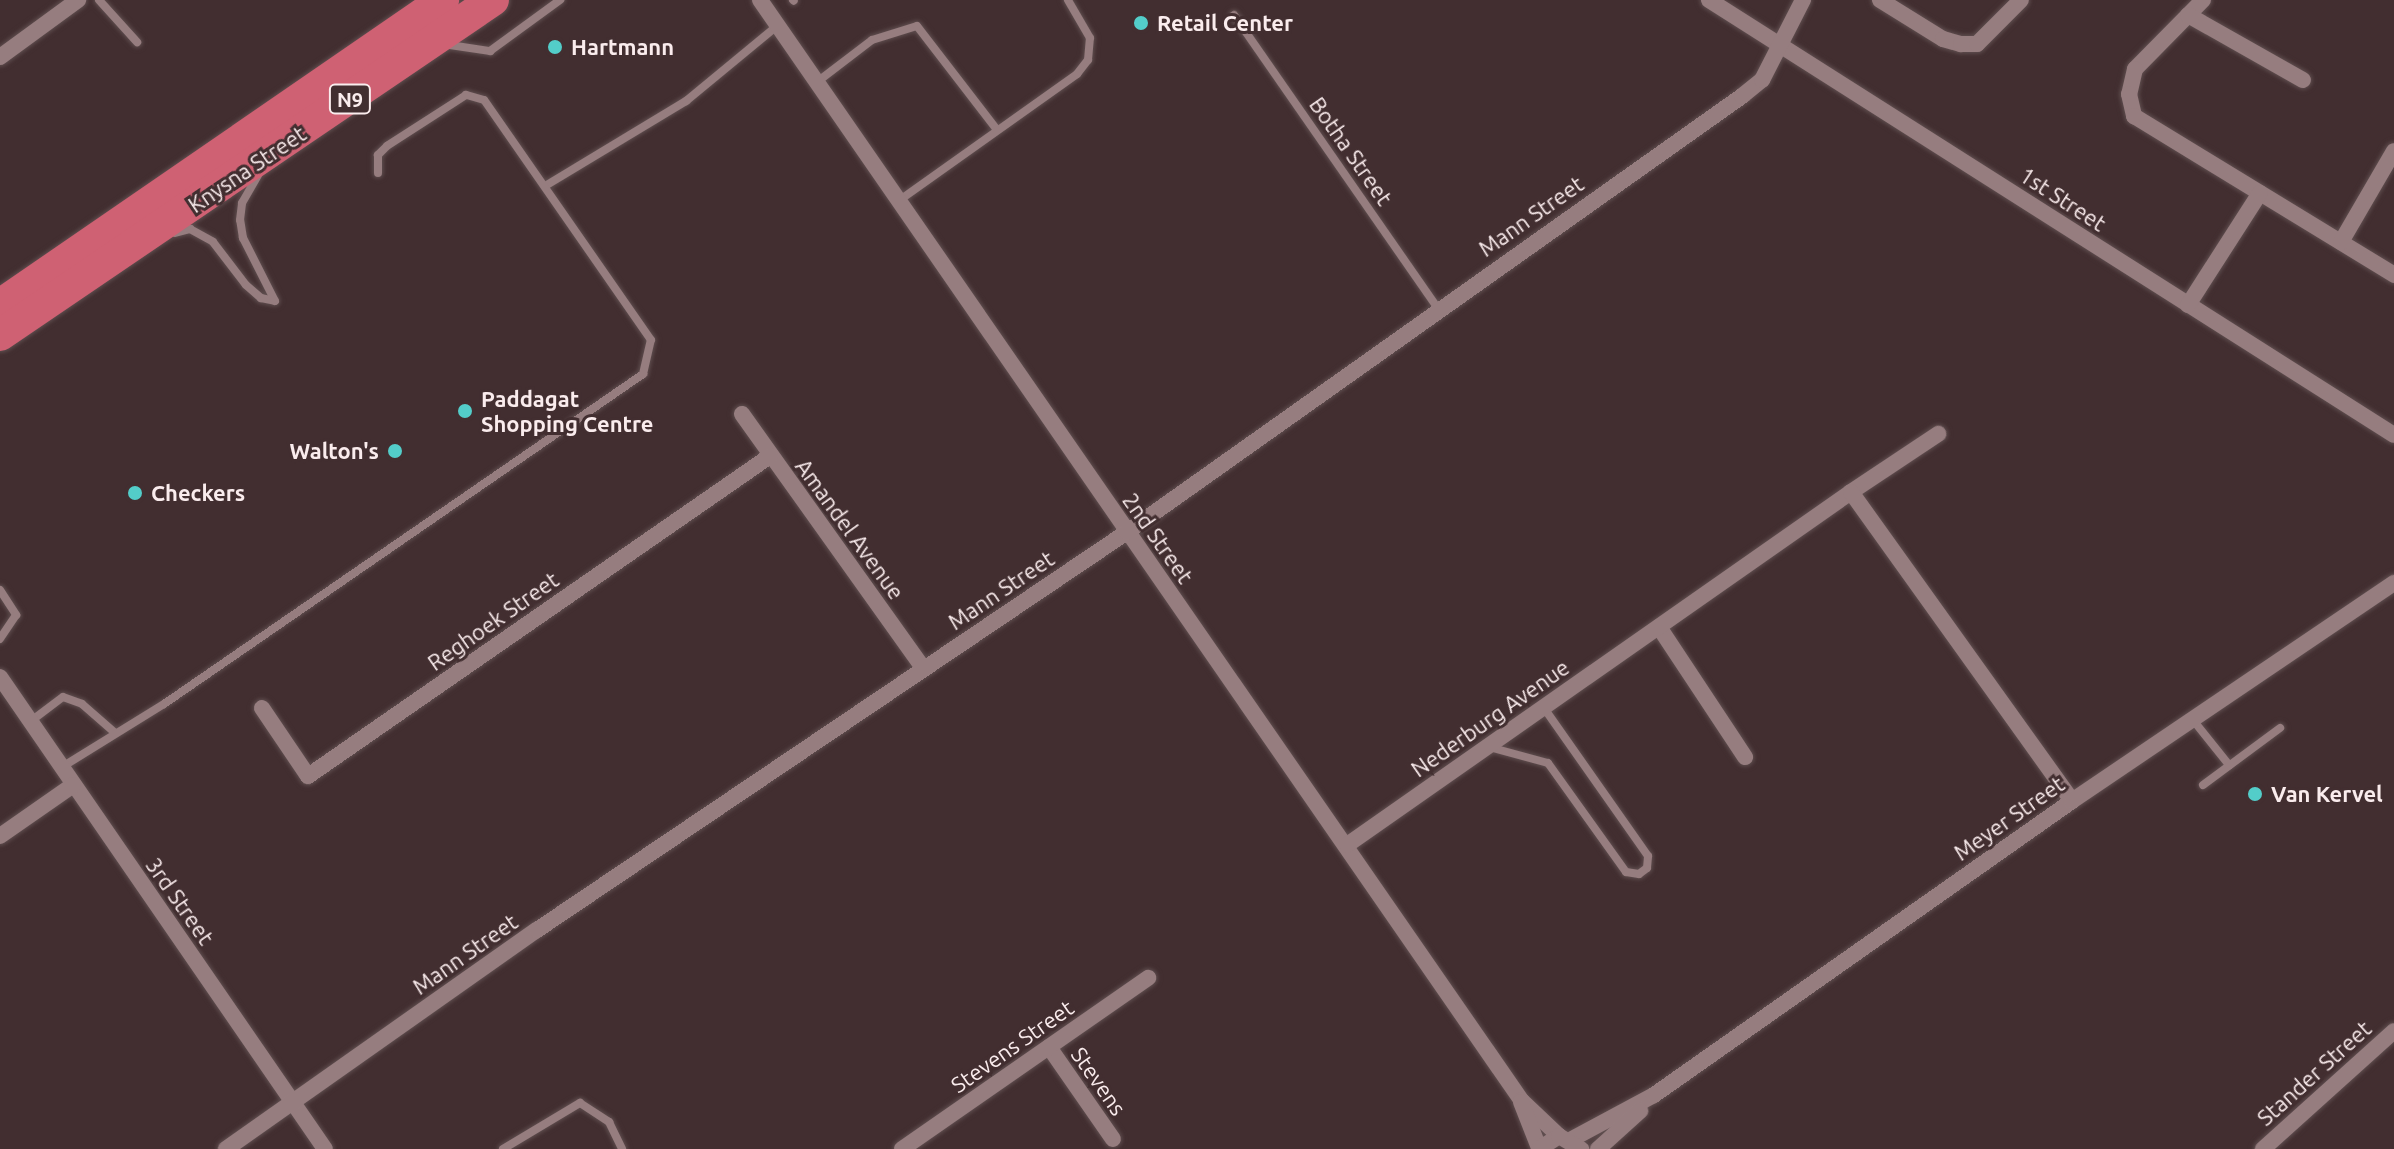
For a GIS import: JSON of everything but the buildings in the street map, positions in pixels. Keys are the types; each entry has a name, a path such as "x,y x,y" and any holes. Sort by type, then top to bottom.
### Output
{"highway":[{"name":"Knysna Street","path":"0,305 443,0"},
{"name":"Knysna Street","path":"0,335 493,0"}],"street":[{"path":"0,57 78,0"},
{"name":"2nd Street","path":"760,0 896,202 1347,845 1521,1100 1539,1148"},
{"name":"1st Street","path":"1709,0 2394,435"},
{"name":"Mann Street","path":"226,1149 1127,532 1438,308 1742,96 1762,80 1783,47 1803,0"},
{"path":"1880,0 1943,39 1961,44 1977,44 2021,0"},
{"path":"2203,0 2135,69 2129,107 2134,116 2394,275"},
{"path":"2188,15 2303,80"},
{"path":"2341,242 2394,151"},
{"path":"2188,305 2260,193"},
{"name":"Amandel Avenue","path":"742,414 924,669"},
{"name":"Nederburg Avenue","path":"1347,845 1938,434"},
{"name":"Reghoek Street","path":"262,708 308,776 770,456"},
{"path":"1851,492 2072,801"},
{"name":"Meyer Street","path":"1539,1148 1571,1142 1654,1095 2072,801 2394,583"},
{"path":"1659,627 1745,757"},
{"name":"3rd Street","path":"0,677 325,1149"},
{"path":"0,836 73,785"},
{"name":"Stevens Street","path":"902,1149 1148,978"},
{"name":"Stander Street","path":"2263,1149 2394,1031"},
{"name":"Stevens","path":"1049,1047 1113,1139"},
{"name":"Meyer Street","path":"1598,1149 1654,1095"},
{"name":"2nd Street","path":"1521,1100 1571,1142"}],"lane":[{"path":"99,0 137,42"},
{"path":"896,202 1077,74 1088,60 1090,38 1068,0"},
{"path":"434,41 490,51 557,1"},
{"name":"Botha Street","path":"1234,15 1438,308"},
{"path":"545,186 686,101 778,26"},
{"path":"816,82 872,40 917,26 997,130"},
{"path":"61,768 177,695 643,374 651,340 492,108 473,94 387,146 378,155 378,173"},
{"path":"139,242 190,229 213,242 261,298 275,301 243,238 240,220 242,203 271,152"},
{"path":"0,590 16,615 0,639"},
{"path":"30,722 63,697 82,704 114,732"},
{"path":"1487,746 1548,763 1626,872 1639,874 1647,868 1648,856 1543,707"},
{"path":"2193,719 2229,765"},
{"path":"2203,785 2280,728"},
{"path":"503,1149 580,1103 609,1122 622,1149"}],"place":[{"name":"Retail Center","path":"1141,23"},
{"name":"Hartmann","path":"555,47"},
{"name":"Paddagat Shopping Centre","path":"465,411"},
{"name":"Walton's","path":"395,451"},
{"name":"Checkers","path":"135,493"},
{"name":"Van Kervel","path":"2255,794"}]}
